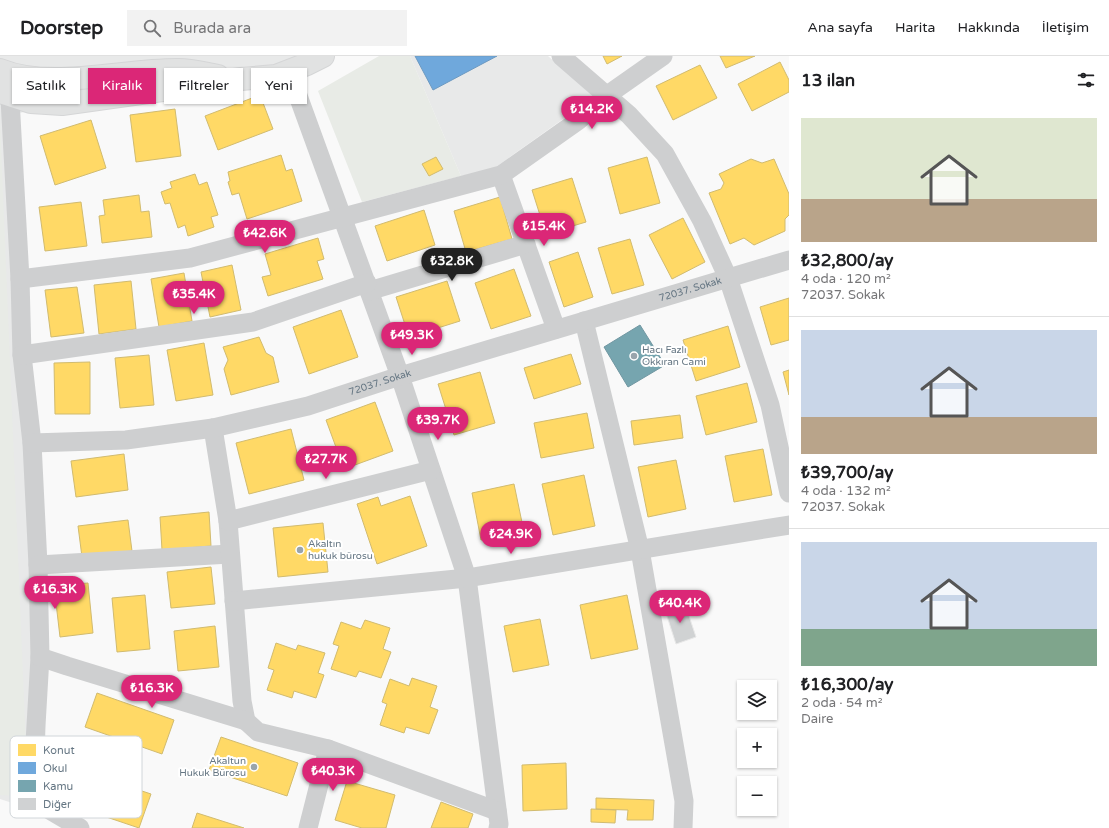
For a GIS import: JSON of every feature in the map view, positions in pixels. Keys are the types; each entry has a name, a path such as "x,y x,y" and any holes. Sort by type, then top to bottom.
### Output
{"main road":[{"path":"297,68 323,56"},
{"path":"5,77 62,79 180,70 241,79 251,78"}],"street":[{"path":"561,56 629,115 665,154 702,221 728,278 770,406 789,493"},
{"path":"20,279 190,258 342,216 501,175 580,120 606,96 663,56"},
{"path":"5,77 20,279 22,355 32,443 38,565 40,657 35,736"},
{"path":"40,657 246,721 258,732 328,749 497,819 467,578 400,376 301,104"},
{"path":"501,175 556,329"},
{"path":"22,355 253,322 368,287 526,244"},
{"name":"72037. Sokak","path":"32,443 126,440 213,428 308,406 400,376 789,260"},
{"path":"584,321 640,550 684,801 683,828"},
{"path":"213,428 228,521 242,701 246,721"},
{"path":"228,521 431,470"},
{"path":"234,601 467,578 789,525"},
{"path":"38,565 230,554"},
{"path":"308,828 328,749"},
{"path":"63,818 80,828"}],"shaded area":[{"path":"0,56 324,56 318,59 268,68 251,68 251,71 243,73 243,68 164,68 164,87 156,88 156,68 88,68 88,101 80,102 80,68 12,68 12,104 69,104 19,113 46,736 10,736 10,802 0,799"},
{"path":"379,56 410,56 461,176 362,202 318,91"},
{"path":"410,56 548,56 594,97 493,169 461,176"},
{"path":"0,121 26,736 10,736 10,795 0,795"}],"building: Konut":[{"path":"603,56 622,56 607,64"},
{"path":"720,56 755,56 726,68"},
{"path":"780,62 789,80 789,92 752,111 738,84"},
{"path":"700,65 717,98 673,120 656,86"},
{"path":"251,98 251,104 263,104 273,129 218,150 205,116 236,104 243,104 243,101"},
{"path":"175,109 181,156 136,162 130,115"},
{"path":"91,120 106,168 55,185 40,136"},
{"path":"281,155 286,171 292,169 302,201 247,219 239,193 232,195 228,182 230,181 228,172"},
{"path":"436,157 443,169 429,176 422,164"},
{"path":"647,157 660,203 620,214 608,168"},
{"path":"751,159 762,163 774,159 789,194 789,215 785,219 785,231 754,245 744,238 730,244 709,193 721,189 724,183 719,174"},
{"path":"195,174 199,185 207,182 218,215 211,217 214,227 188,236 185,225 178,228 170,203 165,204 161,192 172,188 170,182"},
{"path":"572,178 586,222 546,234 532,190"},
{"path":"139,195 141,212 149,211 152,237 102,243 99,216 105,215 103,200"},
{"path":"500,197 512,239 466,252 454,211"},
{"path":"81,202 87,246 45,251 39,207"},
{"path":"424,210 435,245 387,261 375,226"},
{"path":"683,218 705,262 672,279 649,235"},
{"path":"318,238 324,259 317,261 323,279 268,296 262,277 271,275 265,254"},
{"path":"630,239 644,285 612,294 598,248"},
{"path":"578,252 593,297 564,307 549,262"},
{"path":"232,265 241,310 210,317 201,272"},
{"path":"514,269 531,316 491,329 475,283"},
{"path":"184,273 192,321 159,327 151,279"},
{"path":"131,281 136,329 99,334 94,285"},
{"path":"447,281 460,321 409,337 396,297"},
{"path":"77,287 84,333 51,337 45,290"},
{"path":"789,298 789,340 771,345 760,307"},
{"path":"341,310 358,357 309,374 293,327"},
{"path":"728,326 740,367 696,381 683,340"},
{"path":"259,337 266,353 273,357 279,382 231,395 224,369 228,360 223,347"},
{"path":"204,343 213,395 176,401 167,350"},
{"path":"571,354 581,384 534,399 524,368"},
{"path":"149,355 154,405 120,408 115,358"},
{"path":"90,362 90,414 55,414 54,363"},
{"path":"789,370 789,395 783,372"},
{"path":"480,372 495,423 454,435 438,384"},
{"path":"747,383 757,422 706,435 696,396"},
{"path":"375,402 393,451 344,469 326,420"},
{"path":"587,413 594,448 541,458 534,423"},
{"path":"680,415 683,438 634,445 631,421"},
{"path":"291,429 304,480 249,494 236,443"},
{"path":"763,449 772,495 734,502 725,456"},
{"path":"124,454 128,490 76,497 71,461"},
{"path":"676,460 686,509 648,517 638,467"},
{"path":"584,475 595,526 553,535 542,484"},
{"path":"514,484 524,532 481,540 472,493"},
{"path":"410,496 427,546 377,564 357,504 378,497 381,506"},
{"path":"209,512 211,546 162,550 160,517"},
{"path":"128,520 132,551 82,557 78,526"},
{"name":"Akaltın hukuk bürosu","path":"323,523 328,572 278,577 273,528"},
{"path":"211,567 215,604 171,608 167,572"},
{"path":"88,583 93,633 60,637 54,586"},
{"path":"145,595 150,649 117,652 112,598"},
{"path":"627,595 638,649 591,659 580,605"},
{"path":"540,619 549,665 513,672 504,626"},
{"path":"365,620 390,628 383,649 391,652 381,678 359,671 356,677 331,669 339,646 333,644 341,622 361,629"},
{"path":"215,626 219,667 178,671 174,631"},
{"path":"276,643 296,650 298,645 325,653 318,673 324,675 316,698 294,691 292,698 267,690 274,670 268,668"},
{"path":"412,678 437,686 430,707 438,710 429,734 406,727 404,733 380,725 387,704 382,702 390,679 409,686"},
{"path":"97,693 174,720 162,754 142,747 142,736 111,736 85,727"},
{"name":"Akaltun Hukuk Bürosu","path":"221,737 298,763 287,796 209,770"},
{"path":"566,763 567,809 523,811 522,765"},
{"path":"347,781 395,795 386,828 362,828 335,820"},
{"path":"142,791 151,794 139,828 109,818 142,818"},
{"path":"596,798 654,800 653,820 627,820 628,810 596,809"},
{"path":"441,802 473,814 468,828 431,828"},
{"path":"591,809 616,810 615,823 591,822"},
{"path":"197,813 244,828 192,828"}],"building: Okul":[{"path":"415,56 497,56 433,90"}],"building: Kamu":[{"name":"Hacı Fazlı Okkıran Cami","path":"640,325 665,365 628,387 604,347"}],"building: Diğer":[{"path":"685,604 696,637 676,644 665,610"}],"place":[{"name":"Hacı Fazlı Okkıran Cami","path":"634,356"},
{"name":"Akaltın hukuk bürosu","path":"300,550"},
{"name":"Akaltun Hukuk Bürosu","path":"254,767"}]}
